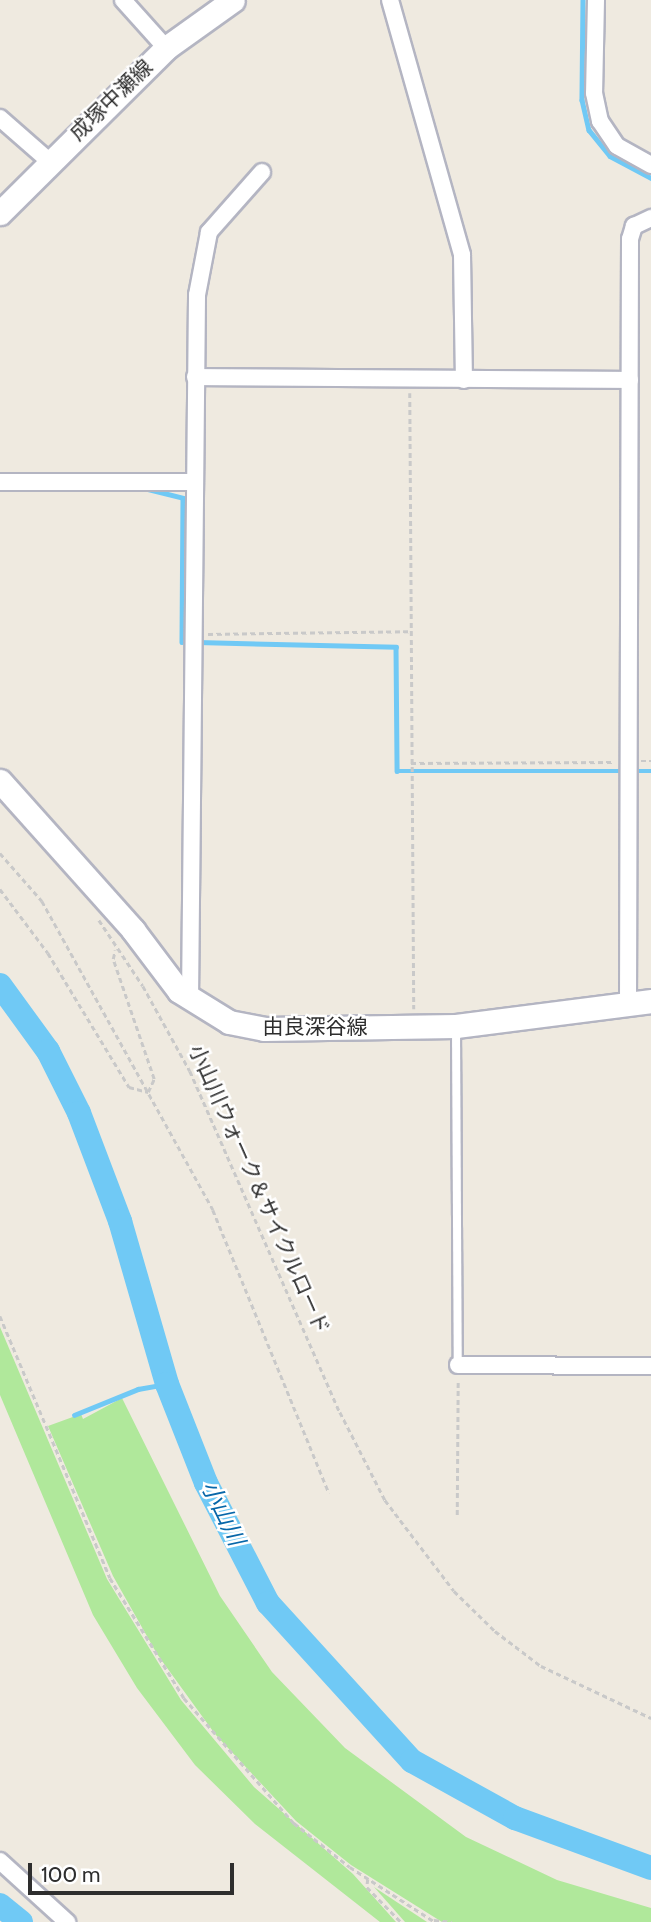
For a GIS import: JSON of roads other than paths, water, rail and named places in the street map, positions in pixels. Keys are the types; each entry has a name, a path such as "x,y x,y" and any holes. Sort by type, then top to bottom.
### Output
{"main road":[{"name":"成塚中瀬線","path":"0,213 48,160 166,48 233,0"},
{"name":"由良深谷線","path":"0,781 190,1001 229,1022 264,1029 456,1026 651,1001"}],"street":[{"path":"123,0 166,48"},
{"path":"390,0 462,254 464,380"},
{"path":"596,0 597,112 617,146 651,165"},
{"path":"0,118 48,160"},
{"path":"190,1001 194,635 192,482 197,295 209,232 262,172"},
{"path":"628,1005 631,231 651,218"},
{"path":"195,377 410,376 464,380 630,380"},
{"path":"0,482 192,482"},
{"path":"458,1365 651,1366"},
{"path":"0,1861 66,1922"}],"lane":[{"path":"456,1026 458,1365"}],"waterway":[{"path":"583,0 582,100 589,130 610,156 651,178"},
{"path":"148,489 183,498 182,642 189,642"},
{"path":"197,642 396,647 397,771 625,771"},
{"path":"634,771 651,771"},
{"name":"小山川","path":"0,985 48,1051 79,1113 120,1221 167,1384 206,1483 268,1603 412,1761 515,1818 651,1868"},
{"path":"74,1415 138,1389 167,1384"},
{"path":"0,1905 21,1922"}]}
